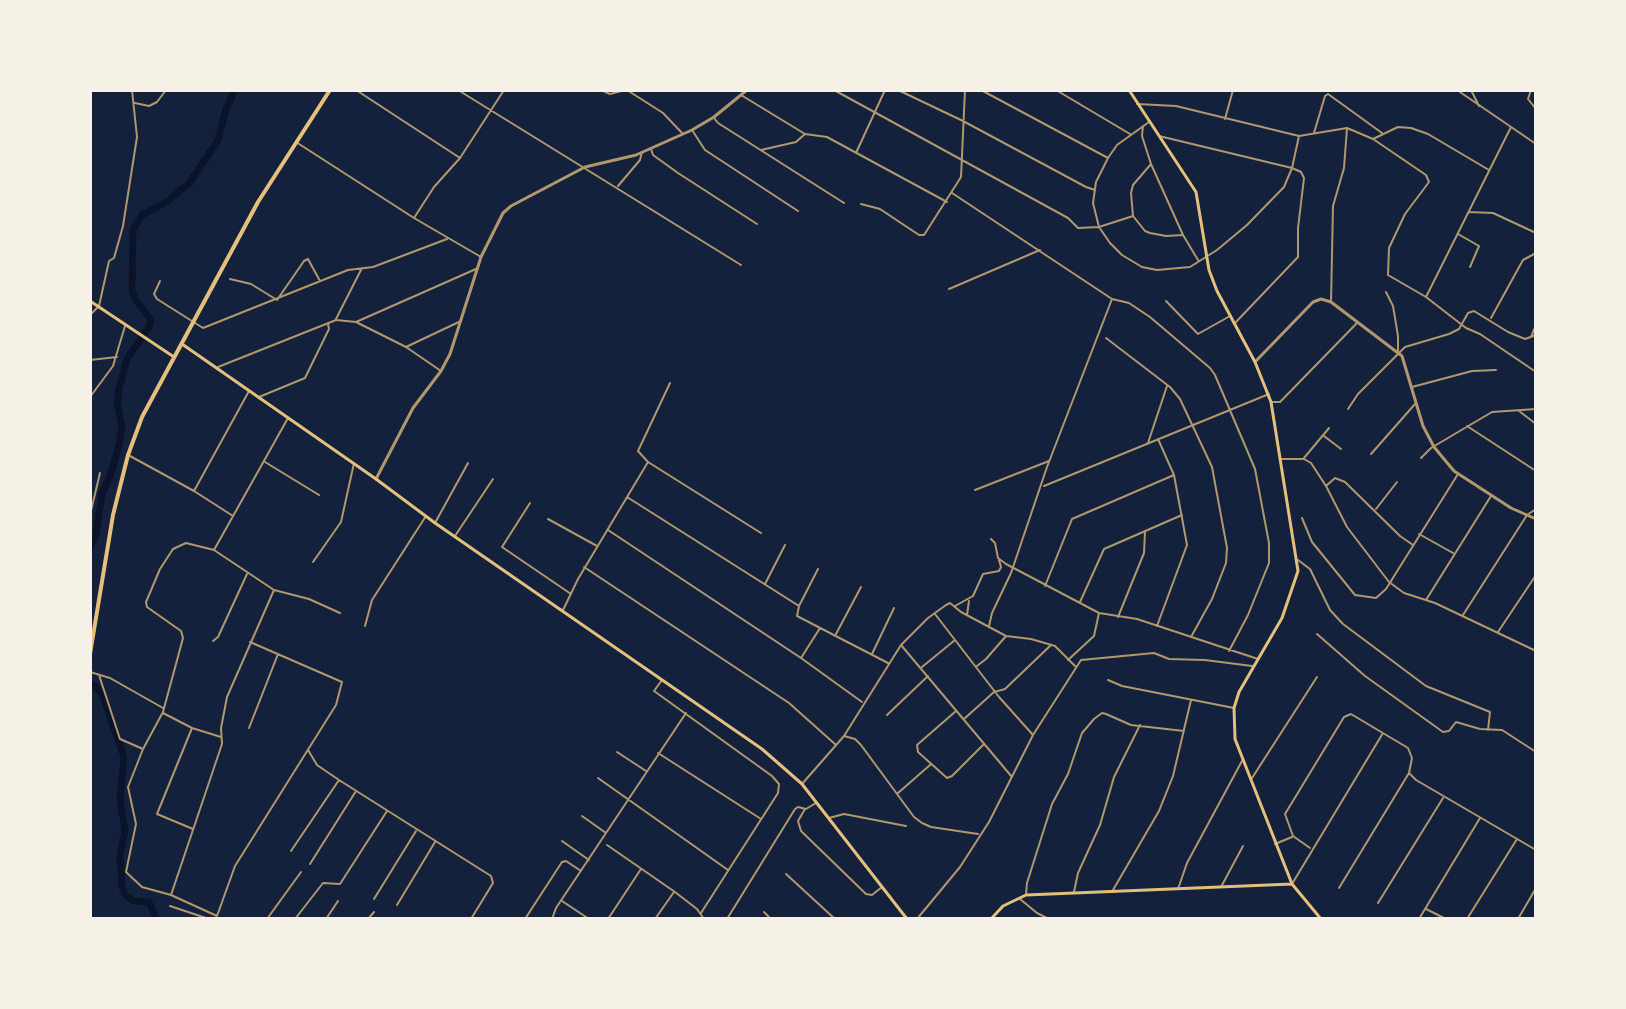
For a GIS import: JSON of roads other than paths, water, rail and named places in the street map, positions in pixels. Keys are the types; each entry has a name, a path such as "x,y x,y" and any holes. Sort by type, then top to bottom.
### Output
{"highway":[{"path":"90,654 103,564 128,455 142,417 258,202 330,90"}],"main road":[{"path":"1129,90 1196,192 1206,257 1217,291 1255,362 1272,402 1298,560 1296,583 1282,618 1239,692 1234,708 1235,740 1292,884 1321,919"},
{"path":"90,301 174,357"},
{"path":"182,344 354,463 455,537 762,749 802,784 907,919"},
{"path":"991,919 1003,906 1026,895 1292,884"}],"street":[{"path":"90,315 98,307 109,261 114,258 124,218 137,137 132,90"},
{"path":"135,103 149,106 158,102 166,90"},
{"path":"356,90 460,158"},
{"path":"458,90 618,187 726,258 741,265"},
{"path":"414,218 434,188 460,158 504,90"},
{"path":"601,90 610,94 626,90 663,112 683,134"},
{"path":"376,479 413,408 441,370 461,321 481,257 496,224 511,206 585,167 651,149 692,130 714,117 747,90"},
{"path":"834,90 1068,218 1078,228 1099,227 1133,216"},
{"path":"856,154 885,90"},
{"path":"898,90 1095,190"},
{"path":"861,204 880,209 919,235 924,235 961,177 965,90"},
{"path":"981,90 1108,158"},
{"path":"1056,90 1130,134"},
{"path":"1225,119 1233,90"},
{"path":"1457,90 1536,144"},
{"path":"1471,90 1479,107"},
{"path":"1531,90 1528,99 1536,109"},
{"path":"1314,133 1326,94 1355,111 1382,133"},
{"path":"741,95 805,134 827,137 947,202"},
{"path":"1137,104 1176,106 1299,136 1347,128 1373,139 1426,175 1429,182 1405,214 1389,248 1386,271 1391,278 1426,297 1461,324 1536,372"},
{"path":"714,117 718,123 844,203"},
{"path":"1149,122 1130,134 1108,158 1096,182 1093,203 1099,227 1122,255 1142,267 1178,270 1217,250 1284,187 1292,168 1299,136"},
{"path":"1143,126 1142,136 1151,164 1183,235 1198,261"},
{"path":"1373,139 1398,127 1411,128 1428,134 1489,170"},
{"path":"1426,297 1511,127"},
{"path":"1331,302 1333,206 1344,168 1347,128"},
{"path":"692,130 705,150 798,211"},
{"path":"760,150 796,142 805,134"},
{"path":"1159,136 1292,168 1301,172 1304,178 1298,228 1298,257 1234,323"},
{"path":"296,142 447,239 481,257"},
{"path":"651,149 654,155 678,173 757,224"},
{"path":"618,187 640,160 642,152"},
{"path":"1151,164 1133,185 1131,193 1133,216 1150,234 1183,235"},
{"path":"952,193 1112,299 1129,303 1210,368 1230,408 1255,469 1269,543 1269,563 1248,615 1229,651"},
{"path":"1469,212 1493,213 1536,233"},
{"path":"1458,234 1479,246 1470,267"},
{"path":"160,281 154,294 157,299 203,328 348,270 373,267 447,239"},
{"path":"949,289 1040,250"},
{"path":"1491,319 1523,260 1536,253"},
{"path":"277,300 304,261 308,259 312,262 320,281"},
{"path":"336,320 362,268"},
{"path":"356,322 478,268"},
{"path":"230,279 251,284 277,300"},
{"path":"1386,292 1393,306 1398,352"},
{"path":"989,626 1042,486 1049,461 1112,299"},
{"path":"1255,362 1313,302 1321,299 1331,302 1398,352 1405,363 1415,404 1434,447 1458,474 1491,496 1536,519"},
{"path":"1166,301 1198,334 1230,316"},
{"path":"1348,409 1358,394 1398,352 1405,347 1459,329 1468,314 1474,311 1491,319 1508,332 1525,339 1536,335"},
{"path":"218,367 336,320 356,322 406,347 441,370"},
{"path":"406,347 461,321"},
{"path":"1272,402 1281,402 1357,323"},
{"path":"90,397 117,357 126,324"},
{"path":"259,397 305,378 329,329 328,324"},
{"path":"1531,337 1536,325"},
{"path":"1106,338 1168,386 1180,399 1212,467 1227,557 1212,599 1191,637"},
{"path":"90,360 117,357"},
{"path":"1412,387 1473,371 1496,369"},
{"path":"670,383 638,451 648,462 761,533"},
{"path":"1148,443 1168,386"},
{"path":"194,491 250,390"},
{"path":"1042,486 1192,423 1269,394"},
{"path":"1371,454 1415,404"},
{"path":"1421,458 1434,447 1492,412 1536,409"},
{"path":"1519,411 1536,424"},
{"path":"214,550 288,418"},
{"path":"1467,426 1536,471"},
{"path":"1304,459 1329,428"},
{"path":"1323,435 1341,449"},
{"path":"1157,626 1186,550 1187,538 1174,475 1158,439"},
{"path":"128,455 194,491 233,516"},
{"path":"1281,459 1304,459 1311,463 1347,527 1389,582 1404,593 1462,616 1536,650"},
{"path":"975,490 1049,461"},
{"path":"264,462 319,495"},
{"path":"563,610 584,567 648,462"},
{"path":"313,562 341,522 354,463"},
{"path":"435,523 468,463"},
{"path":"90,515 100,473"},
{"path":"1302,518 1312,542 1354,595 1369,599 1376,598 1389,582 1458,474"},
{"path":"1045,586 1072,519 1174,475"},
{"path":"1326,486 1337,477 1376,509 1400,536 1413,545"},
{"path":"455,537 493,479"},
{"path":"1376,509 1397,482"},
{"path":"1426,601 1491,496"},
{"path":"627,497 756,581 765,584 799,606"},
{"path":"530,502 502,547 571,594"},
{"path":"1462,616 1527,515 1536,509"},
{"path":"1080,602 1104,549 1182,515"},
{"path":"365,626 372,609 372,600 426,516"},
{"path":"548,519 597,546"},
{"path":"608,531 801,658 862,702"},
{"path":"1118,617 1144,553 1145,531"},
{"path":"1419,534 1454,554"},
{"path":"991,539 995,543 1001,567"},
{"path":"250,642 342,682 336,705 235,866 217,916 171,895 142,887 127,876 129,850 136,824 128,787 143,749 163,710 183,634 147,607 146,602 160,569 173,549 186,543 214,550 274,590 309,599 340,613"},
{"path":"765,584 785,545"},
{"path":"998,558 1045,586 1099,613 1137,619 1258,659"},
{"path":"1298,560 1310,569 1330,610 1343,624 1426,686 1490,712 1488,730"},
{"path":"967,615 969,601 983,574 995,573 1006,564"},
{"path":"584,567 789,703 836,745"},
{"path":"818,569 796,615 888,663"},
{"path":"213,641 218,637 247,574"},
{"path":"1498,632 1536,575"},
{"path":"836,635 861,587"},
{"path":"171,895 222,744 227,697 274,590"},
{"path":"955,606 969,601"},
{"path":"802,784 844,736 862,702 901,645 950,603 1006,636 1031,639 1051,645 1074,666"},
{"path":"872,654 894,608"},
{"path":"1068,660 1094,636 1099,613"},
{"path":"935,614 1033,735"},
{"path":"801,658 820,628"},
{"path":"1317,634 1359,672 1443,732 1449,731 1456,722 1488,730 1502,730 1536,752"},
{"path":"977,666 986,660 1006,636"},
{"path":"921,668 955,640"},
{"path":"901,645 1012,777"},
{"path":"964,719 996,691 1005,689 1051,645"},
{"path":"917,919 960,867 979,834 989,822 1033,735 1053,706 1074,666 1088,657 1154,653 1169,659 1205,660 1253,666"},
{"path":"249,728 278,654"},
{"path":"90,672 110,678 192,728 221,737"},
{"path":"99,675 120,739 143,749"},
{"path":"886,716 928,676"},
{"path":"1250,780 1317,677"},
{"path":"662,679 654,692 772,776 779,784 778,793 701,913"},
{"path":"1108,681 1122,686 1234,708"},
{"path":"1113,890 1159,811 1173,776 1191,700"},
{"path":"956,711 917,745 918,752 942,777 952,776 983,745"},
{"path":"552,919 561,900 686,713"},
{"path":"1026,895 1027,883 1052,804 1068,774 1083,733 1102,713 1131,725 1184,731"},
{"path":"1311,849 1293,836 1285,814 1307,774 1347,714 1383,733 1412,753 1409,773 1339,888"},
{"path":"1074,892 1078,873 1100,825 1113,777 1140,725"},
{"path":"192,728 158,814 193,830"},
{"path":"1292,884 1295,875 1383,733"},
{"path":"844,736 855,739 861,745 897,794 922,823 931,827 979,834"},
{"path":"308,750 314,762 339,780 494,880 471,919"},
{"path":"617,752 646,771"},
{"path":"658,753 761,819"},
{"path":"1178,889 1187,863 1242,761"},
{"path":"897,794 930,765"},
{"path":"1409,773 1443,798 1536,850"},
{"path":"598,778 628,802 729,871"},
{"path":"291,851 339,780"},
{"path":"310,864 356,791"},
{"path":"1378,903 1443,798"},
{"path":"816,803 806,809 798,821 801,831 866,894 872,895 882,886"},
{"path":"728,919 795,809 798,807 806,809"},
{"path":"295,919 323,883 340,884 387,811"},
{"path":"828,818 844,814 906,826"},
{"path":"582,816 606,833"},
{"path":"1419,919 1480,818"},
{"path":"374,899 417,831"},
{"path":"1275,844 1293,836"},
{"path":"1467,919 1517,839"},
{"path":"562,841 589,860"},
{"path":"398,905 400,897 435,842"},
{"path":"607,845 675,892 701,913 704,919"},
{"path":"1221,887 1243,846"},
{"path":"525,919 562,862 566,861 580,872"},
{"path":"608,919 641,868"},
{"path":"267,919 301,872"},
{"path":"786,874 835,919"},
{"path":"1518,919 1536,888"},
{"path":"655,919 675,892"},
{"path":"1020,897 1036,913 1049,919"},
{"path":"561,900 589,919"},
{"path":"326,919 338,901"},
{"path":"170,906 209,919"},
{"path":"1426,909 1446,919"},
{"path":"368,919 374,912"},
{"path":"764,912 771,919"}],"waterway":[{"path":"188,185 218,140 226,109 235,90"},
{"path":"90,548 96,534 102,494 111,474 119,444 122,427 117,403 127,359 149,327 151,320 135,299 132,291 133,230 142,215 168,201 183,188"},
{"path":"90,684 95,686 103,696 124,757 120,800 125,830 120,855 122,886 124,893 133,901 149,902 156,919"}]}
